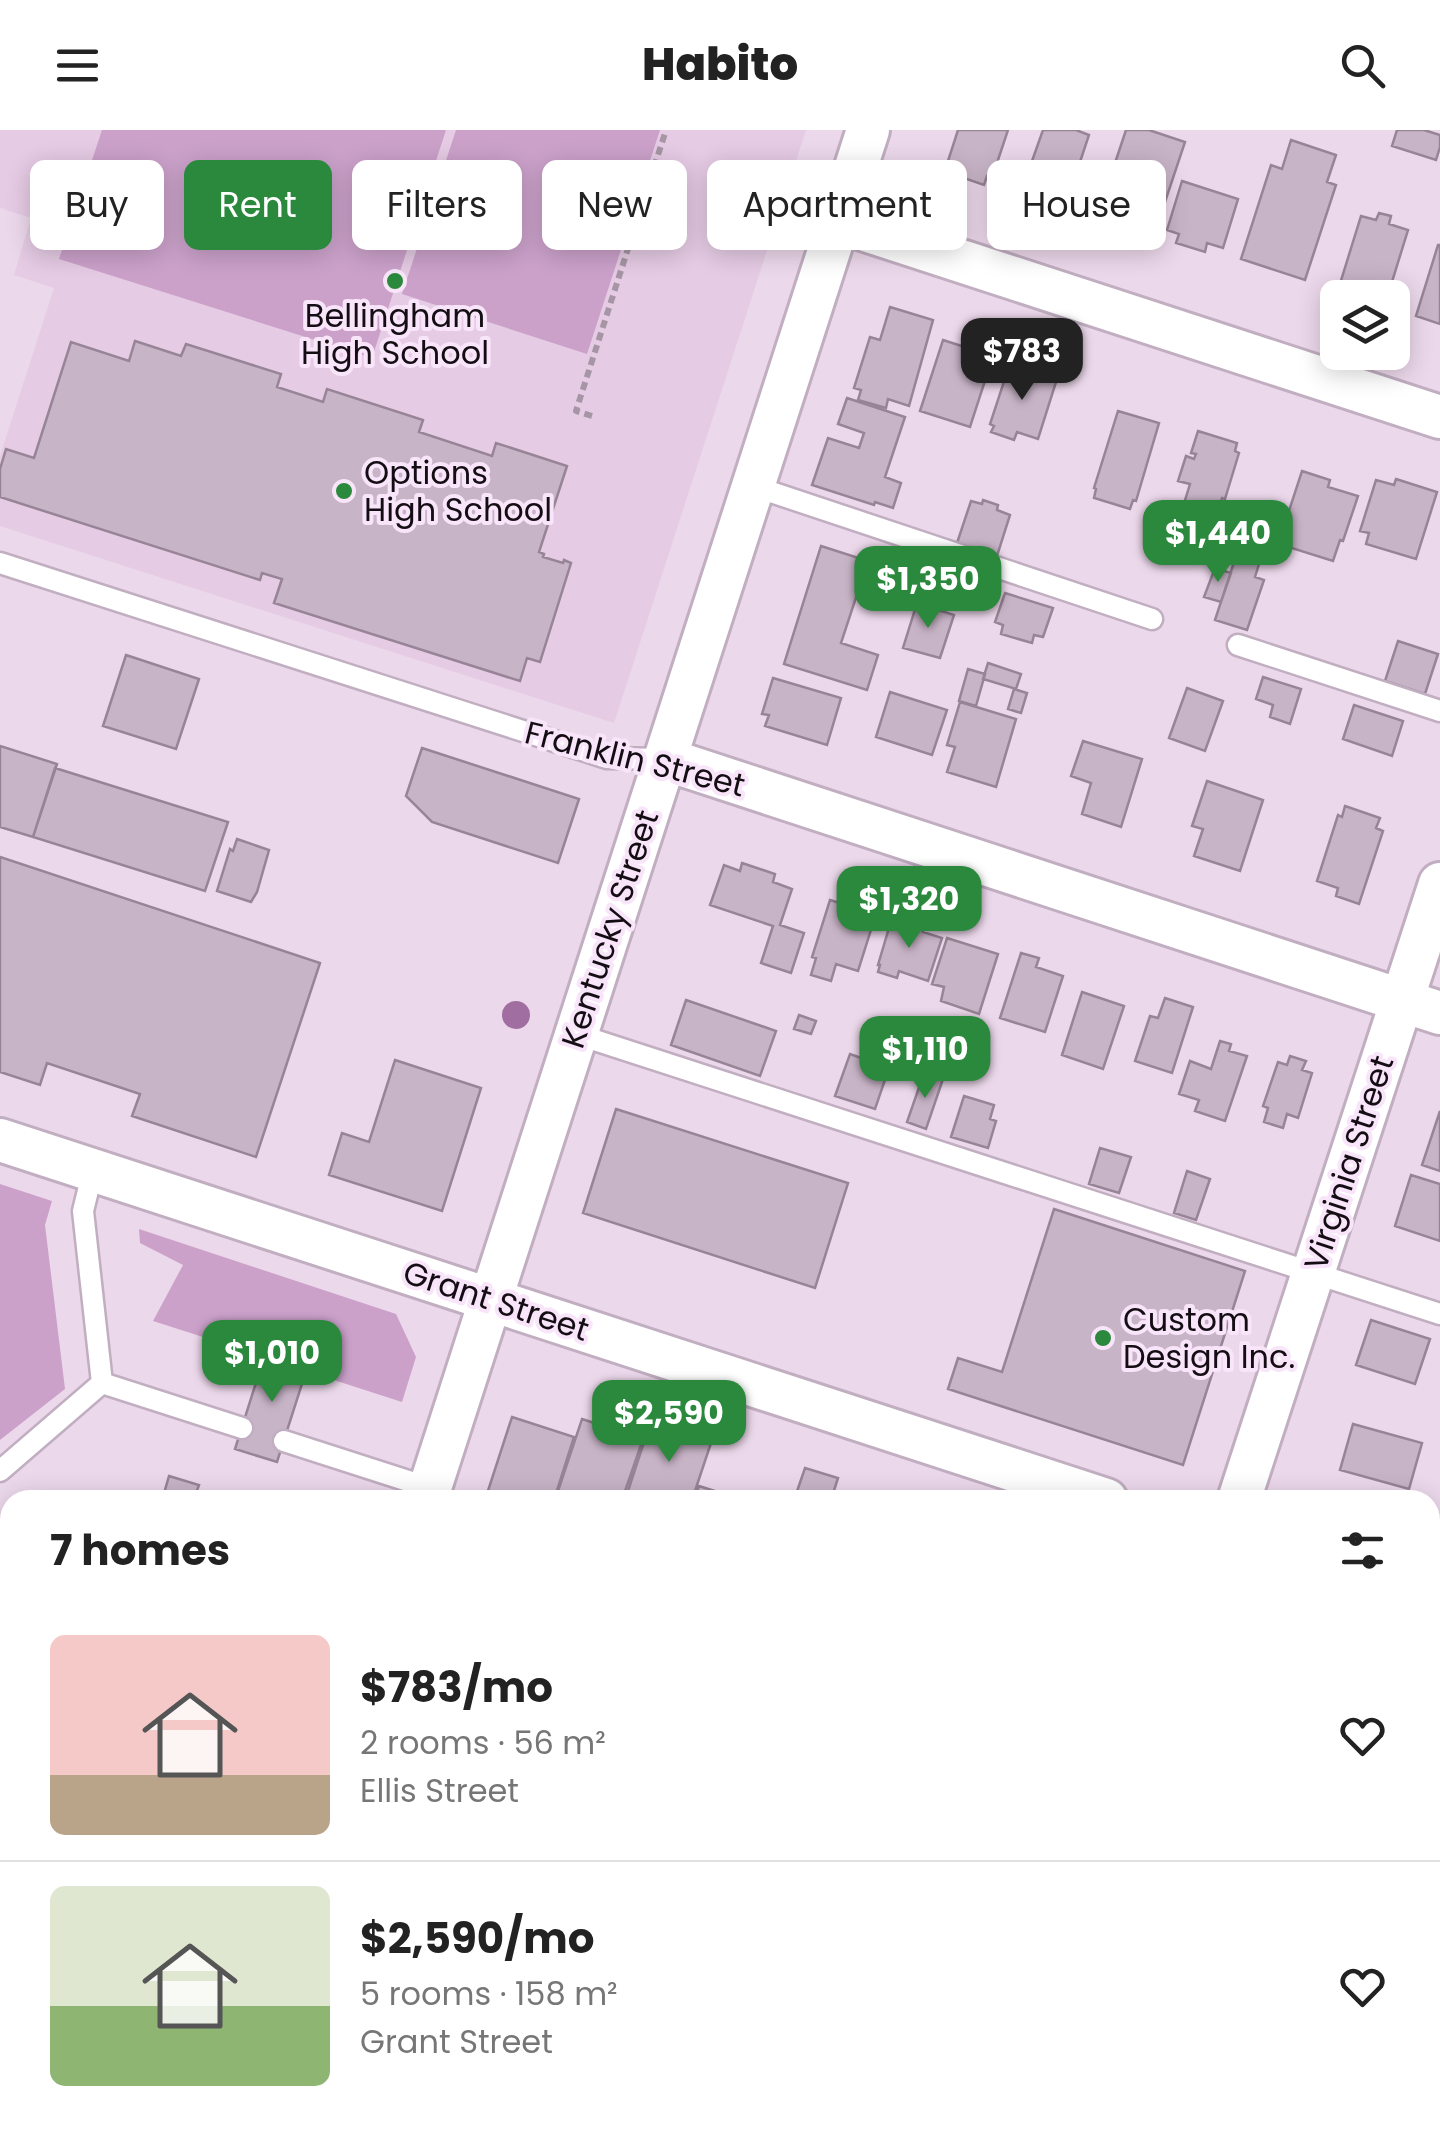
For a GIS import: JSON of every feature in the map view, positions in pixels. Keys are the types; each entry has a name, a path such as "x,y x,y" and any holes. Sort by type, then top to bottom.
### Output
{"street":[{"name":"Kentucky Street","path":"858,160 868,130"},
{"name":"Kentucky Street","path":"429,1490 829,250"},
{"path":"927,250 1440,417"},
{"name":"Franklin Street","path":"664,759 1421,1006"},
{"name":"Virginia Street","path":"1242,1490 1313,1273 1421,1006 1440,884"},
{"name":"Grant Street","path":"0,1140 1075,1490"}],"lane":[{"path":"753,486 1152,619"},
{"name":"Franklin Street","path":"0,563 607,758 664,759"},
{"path":"1238,644 1440,711"},
{"path":"576,1034 1440,1314"},
{"path":"93,1170 82,1211 102,1383"},
{"path":"102,1383 242,1428"},
{"path":"0,1471 102,1383"},
{"path":"284,1441 417,1490"}],"path":[{"path":"592,416 576,410 666,130"}],"shaded area":[{"name":"Options High School","path":"0,130 806,130 796,160 707,160 707,250 767,250 614,723 0,526 0,456 54,288 14,275 30,221 30,250 164,250 164,160 30,160 30,218 0,208"},
{"path":"102,130 446,130 436,160 352,160 352,250 407,250 372,358 59,259 62,250 164,250 164,160 92,160"},
{"path":"456,130 660,130 650,160 542,160 542,250 621,250 587,354 402,294 416,250 522,250 522,160 446,160"},
{"path":"0,1184 52,1201 45,1225 65,1389 0,1440"},
{"path":"139,1229 396,1314 416,1357 402,1402 306,1371 309,1362 268,1349 265,1357 153,1321 183,1265 140,1243"}],"building":[{"path":"958,130 1008,130 998,160 987,160 984,185 967,179 967,160 948,160"},
{"path":"1043,130 1076,130 1089,135 1081,160 1032,160"},
{"path":"1126,130 1149,130 1185,142 1166,199 1166,160 1116,160"},
{"path":"1397,130 1424,130 1440,135 1436,160 1392,146"},
{"path":"1291,140 1336,155 1327,182 1336,185 1305,280 1241,259 1271,165 1282,169"},
{"path":"1182,181 1238,199 1223,248 1207,243 1205,252 1176,243 1179,234 1167,230"},
{"path":"1379,213 1391,216 1389,224 1408,230 1393,280 1341,280 1361,216 1376,220"},
{"path":"1440,245 1440,324 1416,316"},
{"path":"890,307 933,320 909,406 888,399 886,408 858,400 861,390 854,388 870,337 880,340"},
{"path":"943,340 993,356 970,427 920,411"},
{"name":"Options High School","path":"135,341 181,356 186,344 281,374 277,387 323,402 327,389 423,420 419,432 492,456 496,443 567,466 539,552 543,557 571,563 540,662 527,658 520,681 274,603 282,579 262,573 260,580 0,497 0,469 6,449 34,458 71,342 129,361"},
{"path":"1011,360 1034,368 1032,375 1056,382 1038,439 1017,432 1014,440 991,432 994,426 990,424"},
{"path":"847,398 905,417 885,477 901,483 893,508 812,485 828,438 859,448 864,433 838,424"},
{"path":"1118,411 1159,423 1136,501 1130,509 1094,498"},
{"path":"1198,431 1237,443 1235,451 1239,453 1225,499 1222,498 1216,518 1212,517 1208,532 1178,523 1190,484 1178,481 1186,456 1194,459 1196,454 1191,453"},
{"path":"1302,471 1330,480 1328,487 1358,496 1333,561 1282,545"},
{"path":"1396,479 1437,492 1416,559 1366,544 1369,533 1360,531 1376,480 1394,485"},
{"path":"983,500 1010,515 997,556 957,543 971,501 982,504"},
{"path":"821,546 868,561 841,643 878,655 867,690 784,664"},
{"path":"1236,556 1259,564 1255,577 1264,580 1247,630 1215,620"},
{"path":"1215,568 1231,573 1221,602 1204,597"},
{"path":"1005,593 1053,608 1043,637 1034,635 1032,643 1001,634 1003,625 995,622"},
{"path":"917,603 954,615 940,658 903,648"},
{"path":"1398,641 1438,654 1425,694 1385,681"},
{"path":"126,655 199,679 176,749 103,726"},
{"path":"988,663 1021,674 1016,689 983,679"},
{"path":"968,669 985,674 976,706 959,701"},
{"path":"1263,677 1301,689 1290,724 1270,717 1273,705 1256,699"},
{"path":"773,678 841,698 827,745 765,726 769,715 762,714"},
{"path":"1187,688 1223,701 1205,751 1169,738"},
{"path":"1014,689 1027,693 1021,713 1008,709"},
{"path":"890,692 947,710 932,755 876,737"},
{"path":"960,702 1016,719 996,787 947,772 955,747 947,745"},
{"path":"1354,705 1403,721 1392,756 1343,739"},
{"path":"1083,741 1142,759 1121,827 1082,814 1091,783 1071,776"},
{"path":"0,746 57,764 33,837 0,827"},
{"path":"422,748 579,799 558,863 432,822 406,796"},
{"path":"55,768 228,822 205,891 33,837"},
{"path":"1207,781 1263,800 1240,871 1194,856 1203,829 1192,826"},
{"path":"1345,806 1380,818 1376,828 1383,831 1359,904 1336,896 1338,888 1317,881 1338,815 1342,817"},
{"path":"237,839 269,850 251,902 217,891"},
{"path":"0,857 320,963 256,1157 132,1116 140,1094 47,1063 40,1085 0,1072"},
{"path":"742,863 775,874 773,882 792,889 780,925 804,933 791,973 761,963 773,926 710,905 724,865 740,871"},
{"path":"830,900 876,914 858,971 836,964 831,981 811,975 816,958 812,957"},
{"path":"912,920 926,924 923,932 942,938 928,981 899,971 897,978 878,972 891,921 910,927"},
{"path":"947,938 998,954 979,1014 941,1001 944,987 932,984"},
{"path":"1021,953 1039,958 1036,967 1063,976 1045,1032 1000,1018"},
{"path":"1082,992 1124,1006 1103,1069 1062,1055"},
{"path":"1165,998 1193,1007 1172,1073 1135,1061 1150,1016 1158,1018"},
{"path":"686,1000 776,1031 760,1076 671,1045"},
{"path":"799,1015 816,1021 811,1034 794,1029"},
{"path":"1220,1041 1231,1044 1229,1051 1247,1056 1225,1121 1195,1111 1199,1100 1179,1094 1190,1061 1211,1069"},
{"path":"850,1054 889,1068 875,1109 835,1096"},
{"path":"1290,1056 1306,1061 1302,1070 1312,1073 1298,1118 1287,1114 1283,1128 1264,1122 1268,1108 1263,1106 1278,1062 1287,1065"},
{"path":"395,1060 481,1088 442,1211 329,1175 342,1133 369,1142"},
{"path":"924,1073 943,1079 926,1129 907,1122"},
{"path":"964,1096 994,1105 990,1119 996,1121 988,1148 951,1137"},
{"path":"616,1109 848,1183 815,1288 583,1213"},
{"path":"1440,1111 1440,1171 1422,1165"},
{"path":"1100,1148 1131,1157 1119,1193 1089,1184"},
{"path":"1187,1171 1210,1179 1196,1220 1174,1213"},
{"path":"1411,1175 1440,1184 1440,1241 1395,1226"},
{"path":"1054,1209 1245,1271 1183,1465 948,1389 958,1358 1002,1372"},
{"path":"1371,1320 1430,1339 1415,1384 1356,1365"},
{"path":"267,1348 309,1362 277,1462 235,1449"},
{"path":"512,1417 574,1437 557,1490 488,1490"},
{"path":"582,1419 643,1439 625,1490 558,1490"},
{"path":"651,1421 712,1440 695,1490 628,1490"},
{"path":"1353,1424 1422,1443 1409,1489 1340,1470"},
{"path":"805,1468 838,1478 834,1490 797,1490"},
{"path":"169,1476 199,1485 197,1490 165,1490"}],"place":[{"name":"Bellingham High School","path":"395,281"},
{"name":"Options High School","path":"344,491"},
{"name":"Custom Design Inc.","path":"1103,1338"}]}
